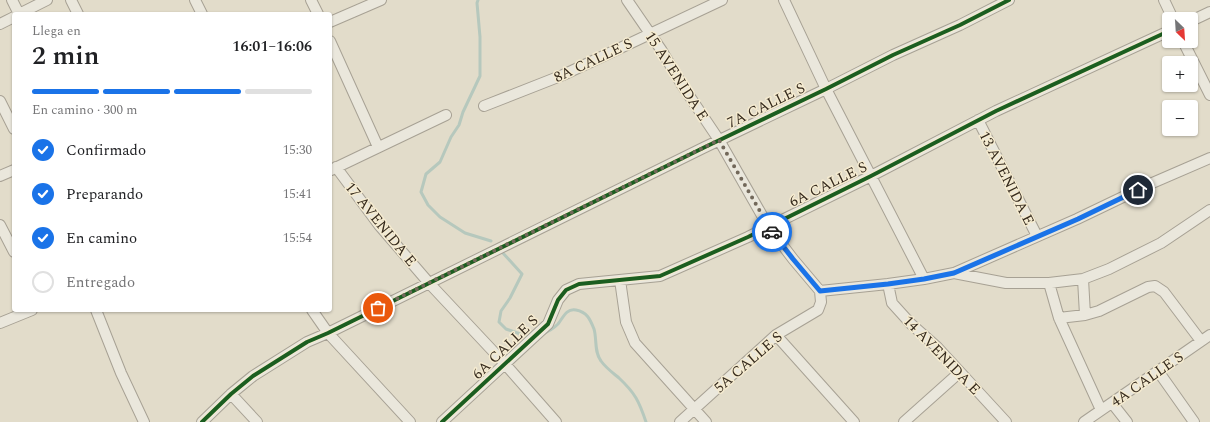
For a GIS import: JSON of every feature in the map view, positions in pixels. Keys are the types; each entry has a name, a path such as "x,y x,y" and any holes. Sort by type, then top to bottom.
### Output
{"street":[{"path":"12,0 18,12"},
{"path":"23,12 48,0"},
{"path":"71,0 77,12"},
{"path":"196,0 201,12"},
{"path":"312,0 317,12"},
{"path":"332,21 381,0"},
{"name":"15 AVENIDA E","path":"627,0 662,51 682,85 719,140 768,226 820,291"},
{"name":"8A CALLE S","path":"484,106 563,75 722,0"},
{"path":"784,0 826,89 924,279"},
{"name":"7A CALLE S","path":"202,422 253,376 307,342 893,55 960,25 1009,0"},
{"path":"1164,0 1170,12"},
{"path":"1198,18 1210,12"},
{"path":"0,24 12,18"},
{"name":"6A CALLE S","path":"442,422 548,324 558,300 566,290 579,284 660,276 748,237 871,176 978,120 1162,34"},
{"path":"332,45 378,147"},
{"path":"1186,48 1210,95"},
{"path":"0,101 12,125"},
{"path":"333,168 446,115"},
{"name":"13 AVENIDA E","path":"978,120 1037,236"},
{"path":"820,291 888,284 954,273 1078,219 1150,184 1210,158"},
{"name":"17 AVENIDA E","path":"333,168 379,225 429,283 505,364 556,422"},
{"path":"0,176 12,171"},
{"path":"954,273 1006,283 1049,283 1083,279 1110,269 1161,242 1210,210"},
{"path":"0,225 12,248"},
{"path":"1083,279 1084,315"},
{"path":"620,280 626,322 635,342 706,422"},
{"path":"1049,283 1059,318 1101,410"},
{"name":"14 AVENIDA E","path":"888,284 892,303 911,324 937,347 1006,422"},
{"path":"1059,318 1084,315 1099,311 1143,290 1148,286 1155,286 1164,292 1201,341"},
{"name":"5A CALLE S","path":"680,422 776,335 818,310 821,302 820,291"},
{"path":"0,323 27,312"},
{"path":"97,312 121,373 144,422"},
{"path":"313,312 328,333 410,422"},
{"name":"4A CALLE S","path":"1084,422 1210,334"},
{"path":"776,335 854,422"},
{"path":"1158,371 1194,422"},
{"path":"904,422 960,372"},
{"path":"232,394 257,422"},
{"path":"1112,403 1127,422"}],"waterway":[{"path":"478,0 480,76 463,112 459,125 451,137 440,162 426,174 421,192 428,205 440,217 465,233 491,241"},
{"path":"502,252 522,274 510,298 501,311 499,322 506,329 526,336"},
{"path":"542,334 558,324 570,310 583,312 589,319 594,329 596,350 601,361 633,393 639,403 646,422"}],"cycle path":[{"path":"202,422 231,394 253,376 307,342 893,55 960,25 1009,0"},
{"path":"442,422 548,324 558,300 566,290 579,284 660,276 748,237 871,176 996,111 1162,34"}],"way so far":[{"path":"378,308 719,140 772,232"}],"route":[{"path":"772,232 820,291 888,284 954,273 1078,219 1138,190"}]}
